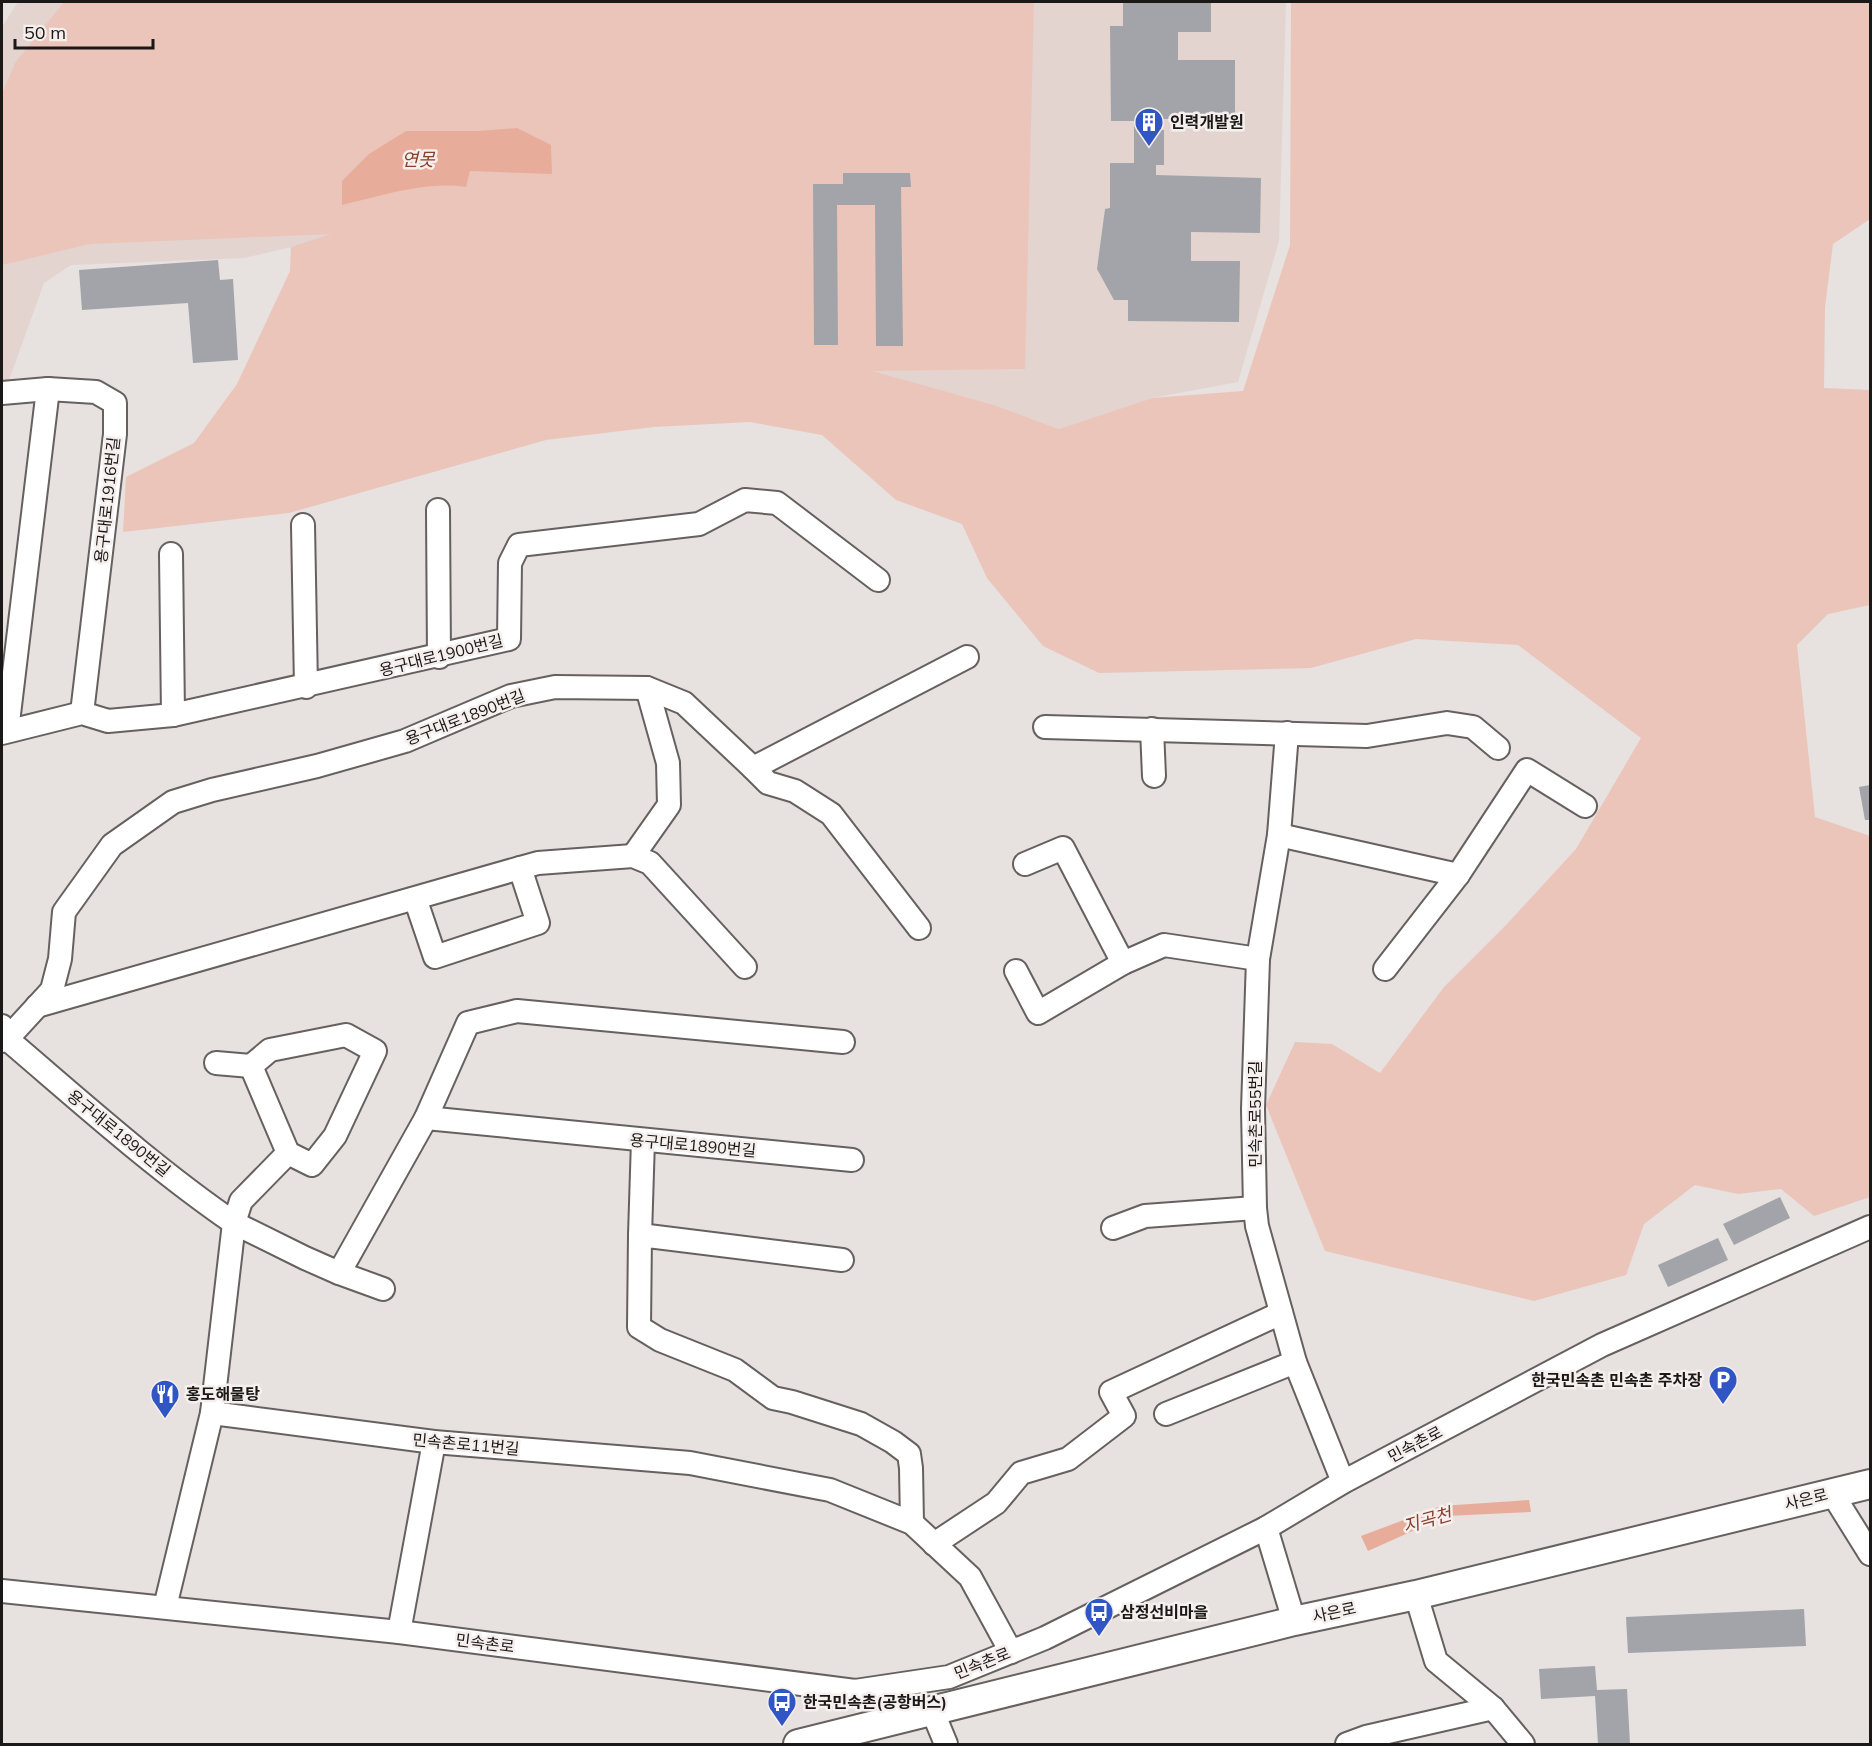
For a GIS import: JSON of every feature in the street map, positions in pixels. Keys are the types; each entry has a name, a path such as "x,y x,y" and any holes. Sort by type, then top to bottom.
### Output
{"main road":[{"name":"사은로","path":"798,1744 1294,1621 1416,1595 1870,1484"}],"street":[{"name":"용구대로1916번길","path":"2,393 48,389 96,392 115,403 115,434 82,713"},
{"path":"4,732 48,389"},
{"name":"용구대로1900번길","path":"4,732 82,713 108,721 173,716 439,657 509,639 510,563 519,545 699,524 745,500 777,503 878,580"},
{"path":"438,510 439,657"},
{"path":"303,525 306,687"},
{"path":"171,554 173,716"},
{"path":"753,768 967,657"},
{"name":"용구대로1890번길","path":"383,1289 339,1274 234,1223 105,1123 3,1035 52,990 60,959 64,912 112,845 173,802 212,790 317,766 405,741 511,696 555,687 647,688 684,703 768,783 795,792 831,814 919,928"},
{"path":"633,856 669,805 668,763 647,688"},
{"path":"1046,727 1367,736 1447,723 1473,727 1498,748"},
{"path":"1152,729 1154,776"},
{"name":"민속촌로55번길","path":"1287,733 1279,835 1258,959 1253,1109 1255,1208 1257,1226 1295,1362 1343,1482"},
{"path":"1385,969 1458,875 1527,770 1585,806"},
{"path":"1279,835 1458,875"},
{"path":"1025,864 1063,848 1123,963"},
{"path":"36,1006 538,863 633,856 651,863 745,967"},
{"path":"415,898 435,957 538,923 520,868"},
{"path":"1016,971 1038,1013 1123,963 1164,945 1258,959"},
{"path":"339,1274 426,1118 468,1023 517,1011 843,1042"},
{"path":"216,1063 251,1066 270,1050 346,1035 379,1043 335,1136 312,1165 288,1153 251,1066"},
{"name":"용구대로1890번길","path":"426,1118 852,1160"},
{"path":"643,1140 639,1327 660,1340 735,1370 773,1398 861,1424 893,1442 909,1454 912,1523"},
{"path":"165,1607 212,1413 234,1223 241,1201 288,1153"},
{"path":"1113,1228 1145,1216 1255,1208"},
{"name":"민속촌로","path":"2,1591 399,1632 855,1691 949,1677 1045,1638 1266,1528 1343,1482 1602,1345 1870,1227"},
{"path":"640,1235 843,1260"},
{"path":"934,1544 996,1503 1021,1473 1068,1459 1124,1416 1111,1392 1281,1313"},
{"path":"1166,1414 1295,1362"},
{"name":"민속촌로11번길","path":"212,1413 434,1442 690,1463 830,1490 912,1523 970,1577 1011,1652"},
{"path":"399,1632 434,1442"},
{"path":"1832,1493 1870,1554"},
{"path":"1266,1528 1294,1621"},
{"path":"1416,1595 1436,1661 1493,1708 1522,1744"},
{"path":"1360,1742 1493,1708"},
{"path":"932,1710 946,1744"}],"shaded area":[{"path":"18,2 1286,2 1279,241 1238,382 1152,398 1059,429 994,405 869,371 334,234 244,258 71,265 44,283 9,380 2,381 2,27"},
{"path":"64,2 1034,2 1025,369 872,371 994,405 1059,429 1152,398 1243,391 1290,245 1291,2 1870,2 1870,219 1833,244 1825,307 1824,388 1870,390 1870,605 1828,614 1797,645 1815,817 1870,836 1870,1197 1814,1216 1781,1189 1738,1194 1695,1185 1644,1224 1626,1275 1534,1301 1325,1251 1266,1105 1295,1042 1332,1044 1380,1073 1444,987 1507,924 1576,849 1641,738 1518,645 1416,639 1311,668 1099,673 1043,646 987,578 962,524 896,500 822,435 750,422 654,427 546,440 289,513 123,532 126,477 194,443 237,384 290,271 291,247 331,234 90,244 2,265 2,94 15,63"}],"water":[{"name":"연못","path":"517,128 551,145 552,174 470,171 466,187 419,188 342,205 342,181 369,154 406,131 478,131"},
{"name":"지곡천","path":"1529,1500 1531,1512 1446,1516 1368,1551 1361,1536 1441,1506"}],"building":[{"name":"인력개발원","path":"1123,2 1211,2 1211,32 1178,32 1178,60 1235,60 1235,119 1156,119 1156,130 1164,130 1164,165 1156,165 1156,175 1261,178 1260,233 1191,232 1191,261 1240,261 1239,322 1128,321 1128,300 1114,300 1097,269 1105,209 1110,208 1110,163 1134,163 1134,121 1111,121 1110,26 1123,26"},
{"path":"843,173 910,173 911,187 901,187 903,346 876,346 875,205 837,205 838,345 814,345 813,184 843,184"},
{"path":"218,260 220,280 233,279 238,360 193,363 188,303 82,310 79,270"},
{"path":"1870,785 1870,820 1865,820 1859,787"},
{"path":"1780,1197 1790,1218 1734,1245 1723,1224"},
{"path":"1718,1238 1728,1260 1668,1287 1658,1265"},
{"path":"1804,1609 1806,1646 1628,1653 1626,1617"},
{"path":"1595,1666 1597,1690 1627,1689 1630,1744 1598,1744 1595,1696 1541,1699 1539,1669"}],"place":[{"name":"인력개발원","path":"1149,148"},
{"name":"한국민속촌 민속촌 주차장","path":"1723,1406"},
{"name":"홍도해물탕","path":"165,1420"},
{"name":"삼정선비마을","path":"1099,1638"},
{"name":"한국민속촌(공항버스)","path":"782,1728"}]}
